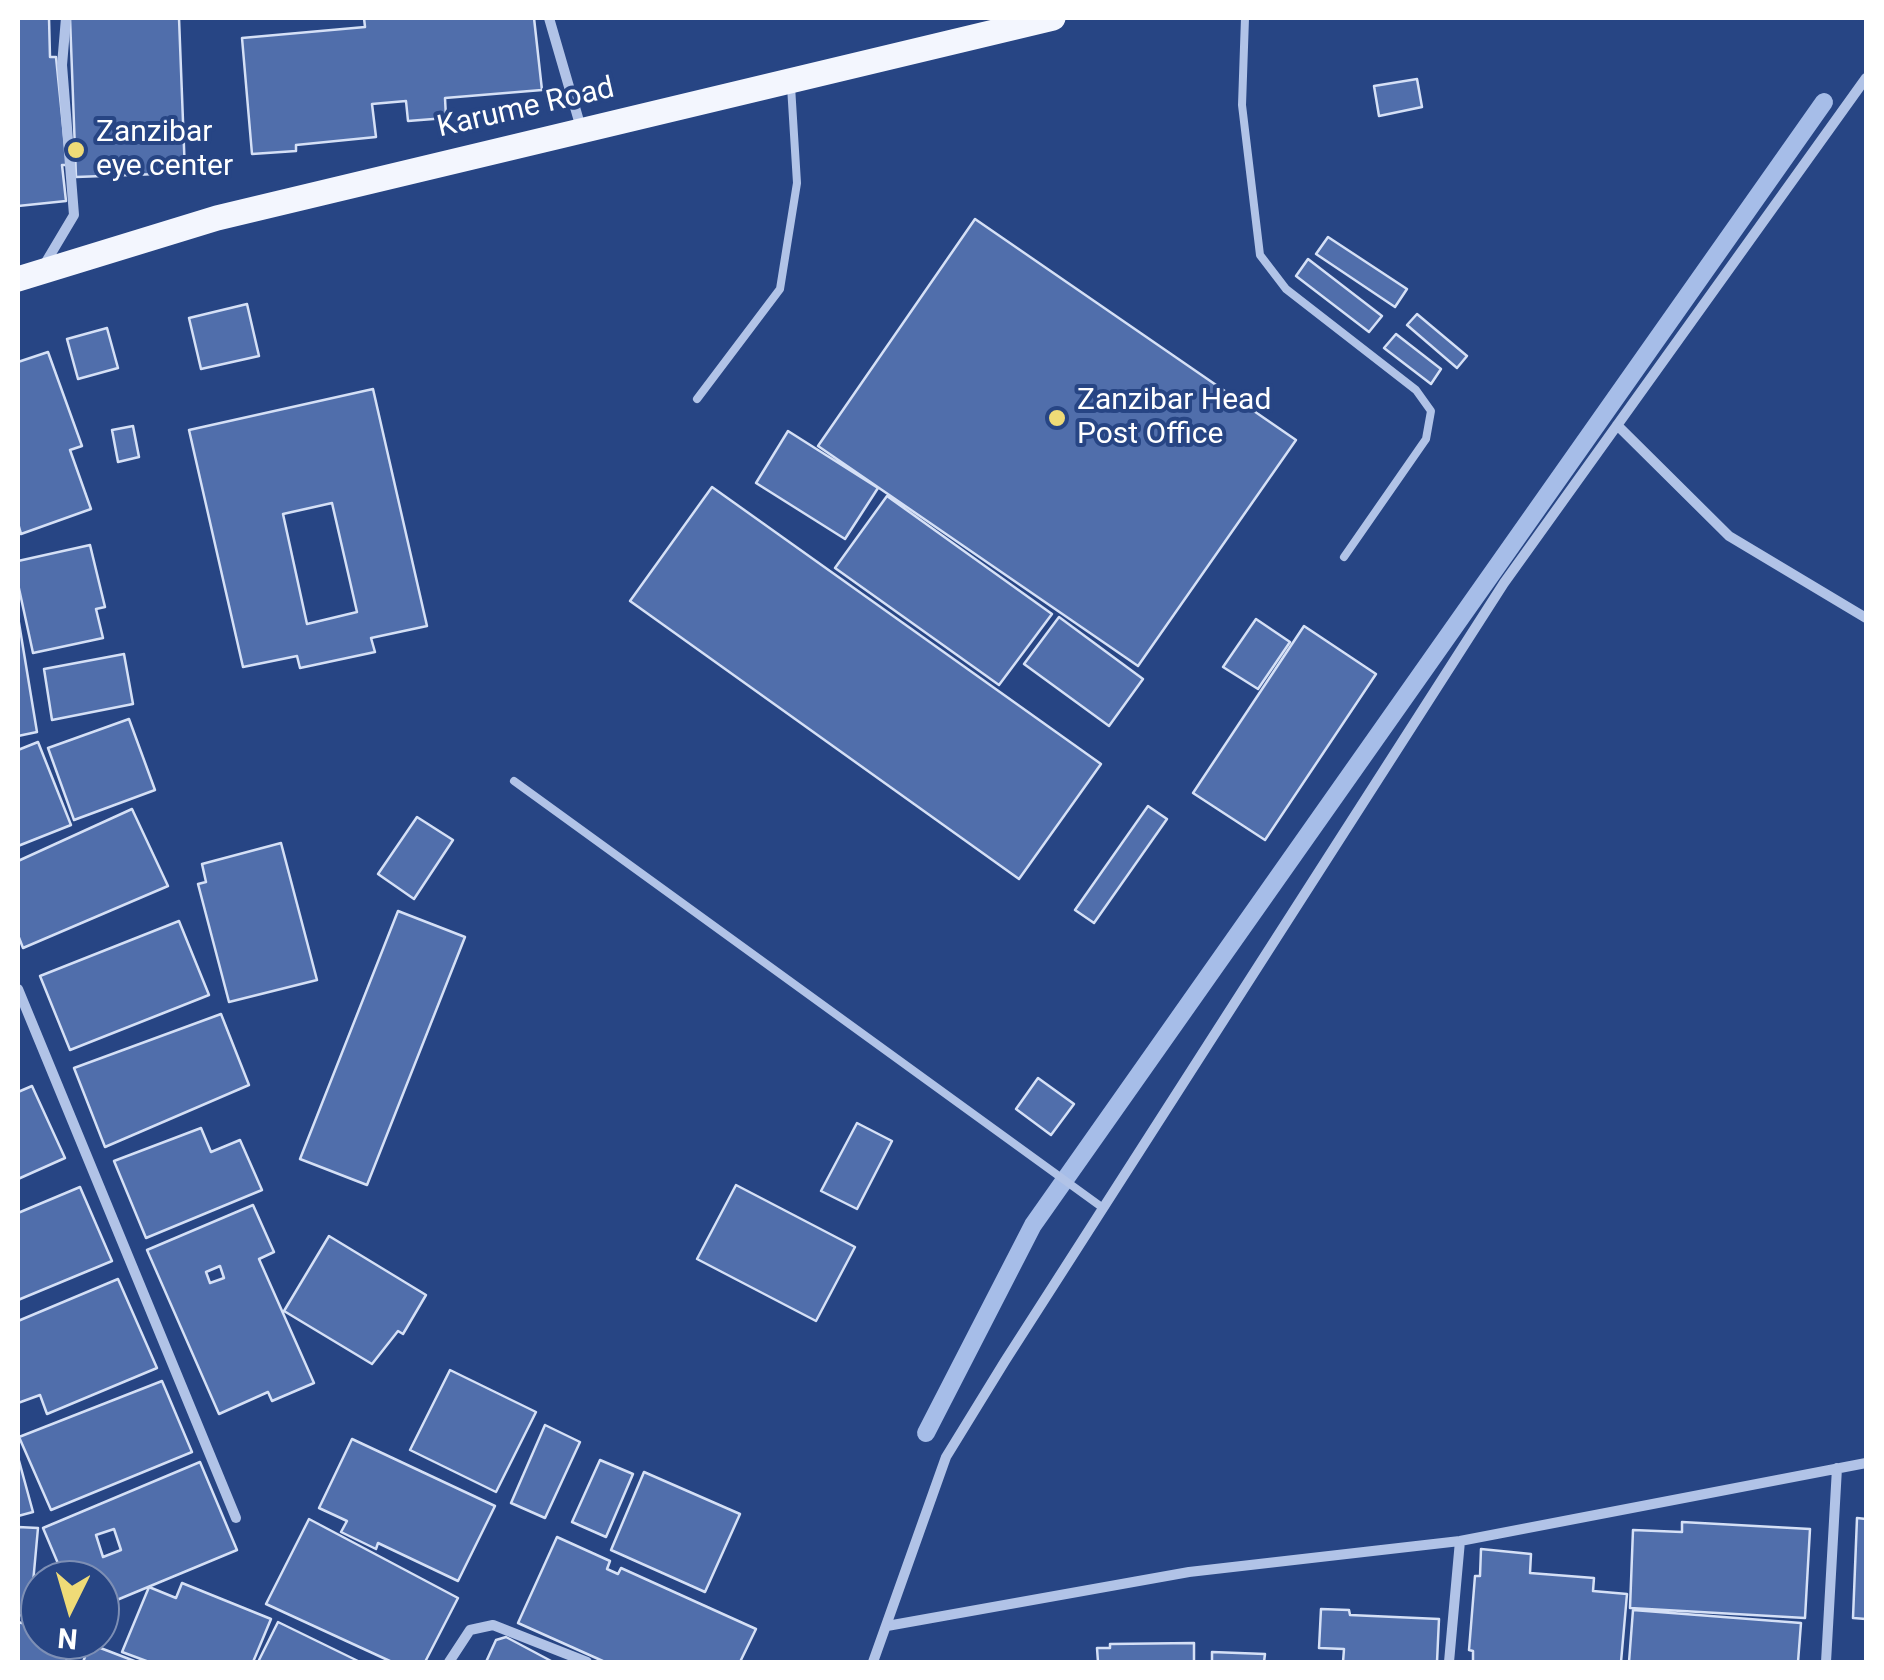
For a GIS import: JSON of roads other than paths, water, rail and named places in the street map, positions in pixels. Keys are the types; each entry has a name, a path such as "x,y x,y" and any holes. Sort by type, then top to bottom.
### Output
{"main road":[{"name":"Karume Road","path":"29,276 217,218 580,128 1053,18"}],"street":[{"path":"29,276 74,215 62,66 66,18"},
{"path":"548,18 580,128"},
{"path":"873,1662 946,1457 1504,583 1866,78"},
{"path":"1617,425 1729,536 1866,618"},
{"path":"18,989 236,1518"},
{"path":"887,1626 1190,1572 1460,1542 1866,1463"},
{"path":"1826,1662 1837,1468"},
{"path":"1449,1662 1460,1542"},
{"path":"449,1662 470,1630 493,1625 587,1662"}],"lane":[{"path":"1245,18 1241,86 1260,255 1286,289 1416,390 1431,411 1426,439 1344,557"},
{"path":"697,399 780,289 798,183 791,82"},
{"path":"514,781 1103,1208"}],"waterway":[{"path":"926,1433 1033,1225 1824,102"}],"place":[{"name":"Zanzibar eye center","path":"76,150"},
{"name":"Zanzibar Head Post Office","path":"1057,418"}]}
